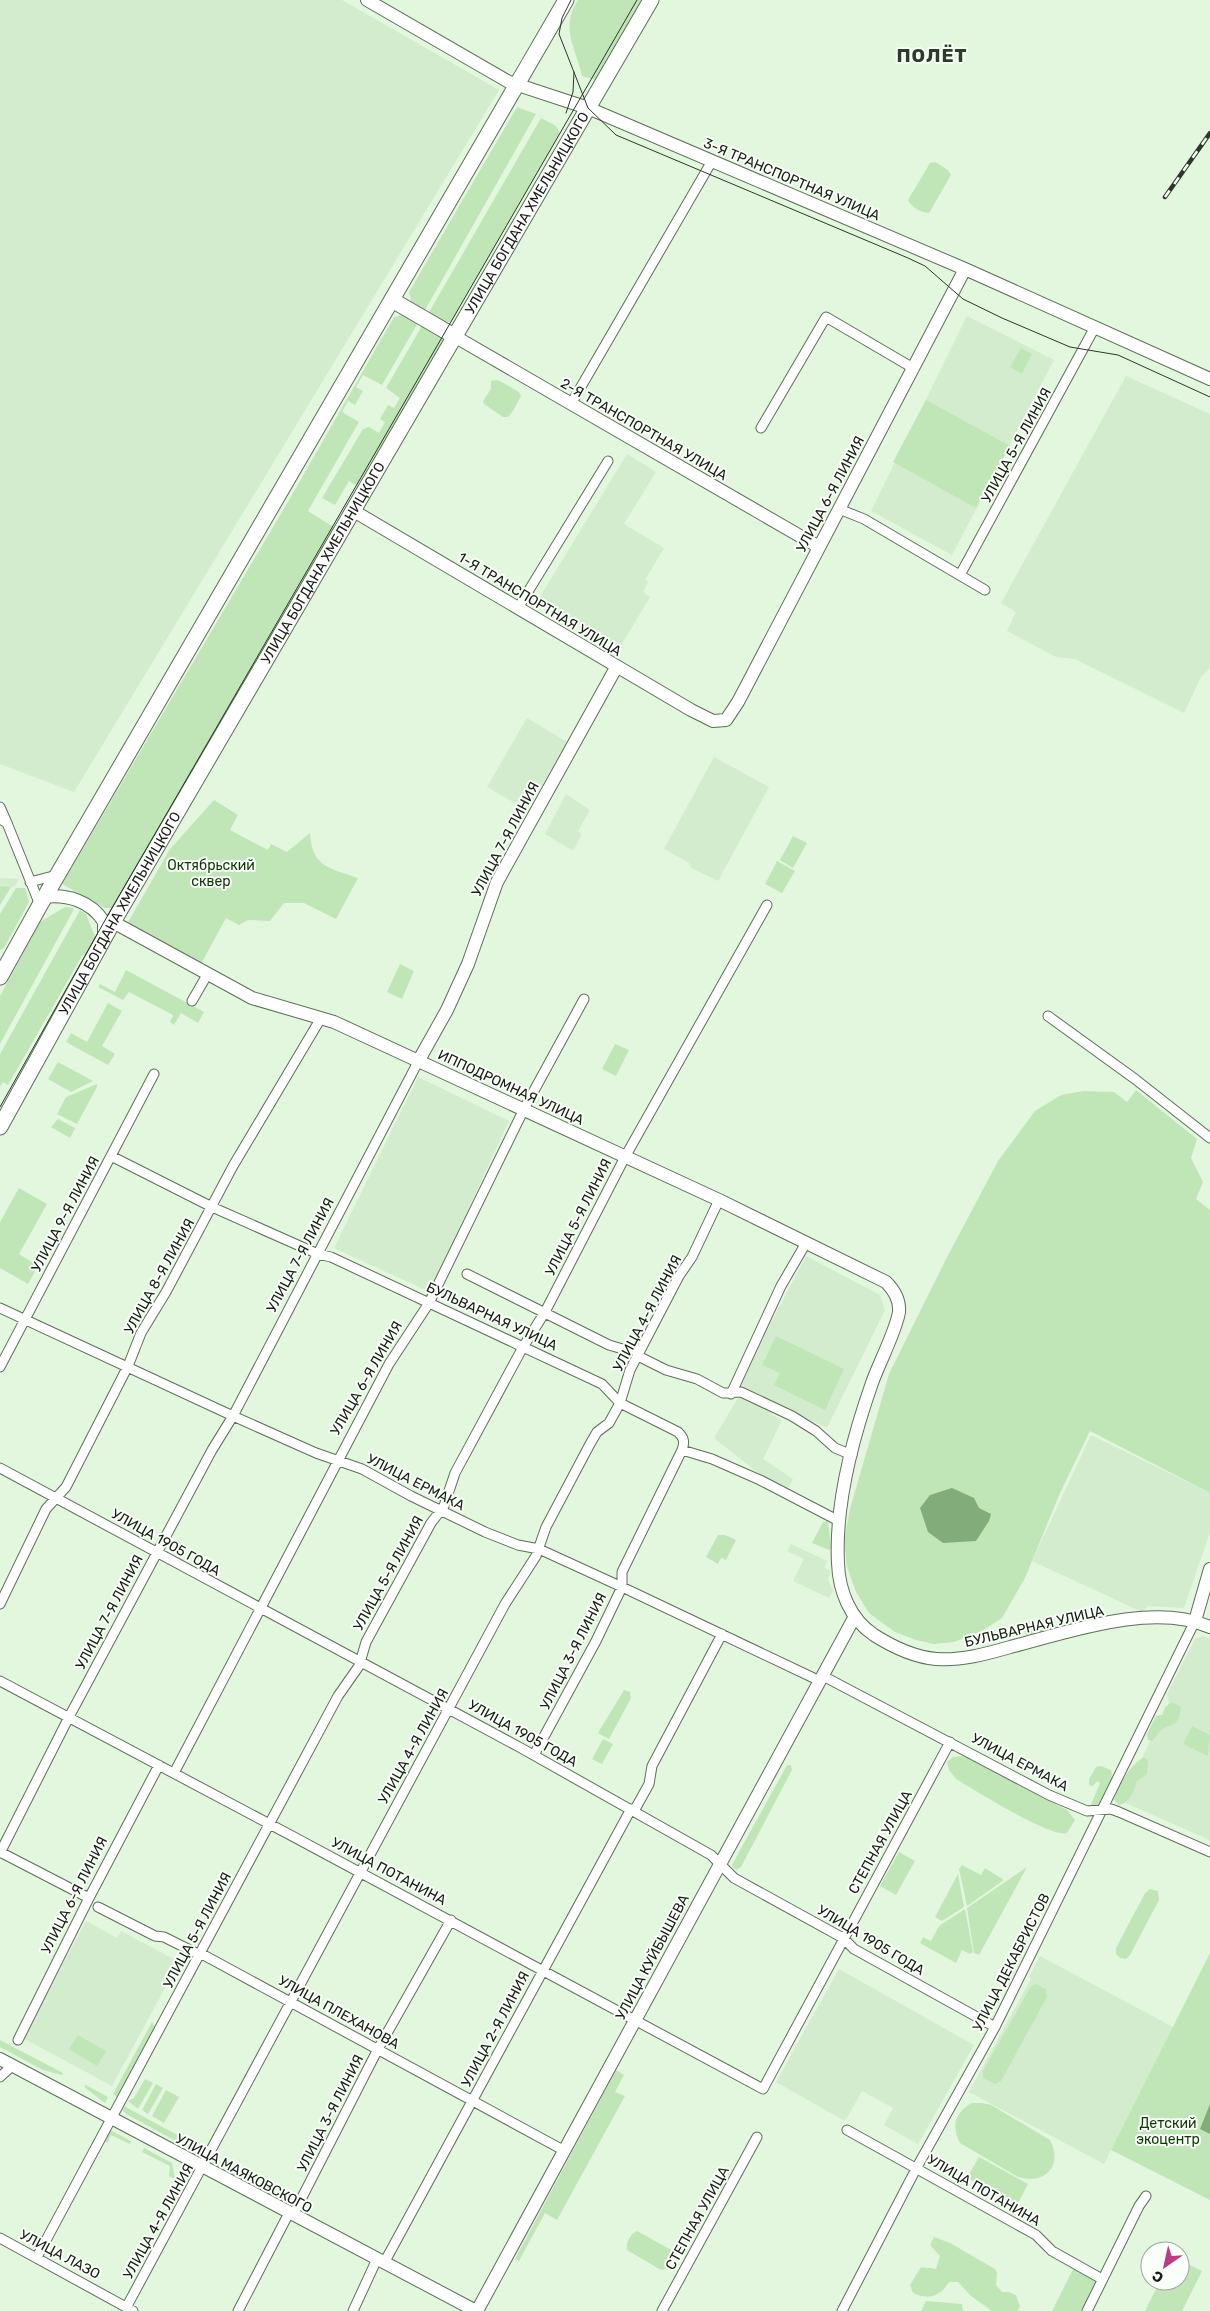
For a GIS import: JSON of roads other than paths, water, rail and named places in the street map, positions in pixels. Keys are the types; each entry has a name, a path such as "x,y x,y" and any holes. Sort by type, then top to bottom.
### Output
{"main road":[{"name":"3-Я ТРАНСПОРТНАЯ УЛИЦА","path":"367,0 501,78 588,108 964,268 1210,379"},
{"path":"0,977 4,960 42,901 566,0"},
{"name":"УЛИЦА БОГДАНА ХМЕЛЬНИЦКОГО","path":"0,1128 113,922 651,0"},
{"name":"УЛИЦА 6-Я ЛИНИЯ","path":"713,722 726,720 731,715 964,268"},
{"path":"392,300 454,336"},
{"name":"2-Я ТРАНСПОРТНАЯ УЛИЦА","path":"454,336 819,547"},
{"name":"1-Я ТРАНСПОРТНАЯ УЛИЦА","path":"352,510 713,722"},
{"name":"УЛИЦА 7-Я ЛИНИЯ","path":"418,1060 447,1010 468,964 497,882 617,666"},
{"path":"42,901 65,896 92,910 104,922 104,939"},
{"name":"ИППОДРОМНАЯ УЛИЦА","path":"113,922 252,998 321,1018 418,1060 719,1200 879,1277 892,1288"},
{"name":"БУЛЬВАРНАЯ УЛИЦА","path":"892,1288 897,1296 899,1313 869,1391 852,1455 839,1521 838,1569 846,1601 854,1618 887,1644 909,1654 936,1659 963,1658 1078,1630 1138,1619 1196,1621 1210,1627"},
{"path":"1196,1621 1210,1568"},
{"name":"УЛИЦА КУЙБЫШЕВА","path":"476,2311 854,1618"},
{"name":"УЛИЦА МАЯКОВСКОГО","path":"0,2059 4,2070 111,2119 476,2311"}],"street":[{"path":"571,404 712,161"},
{"path":"761,428 826,317 913,368"},
{"name":"УЛИЦА 5-Я ЛИНИЯ","path":"960,575 1095,327"},
{"path":"518,608 608,461"},
{"path":"839,509 864,519 985,590"},
{"path":"0,806 3,821 30,882 42,901"},
{"path":"30,882 57,875"},
{"name":"УЛИЦА 5-Я ЛИНИЯ","path":"37,2257 338,1696 355,1671 366,1642 431,1523 441,1510 455,1473 523,1347 545,1312 625,1157 767,905"},
{"path":"192,1001 207,975"},
{"name":"УЛИЦА 6-Я ЛИНИЯ","path":"174,1773 337,1460 398,1348 429,1303 524,1109 584,999"},
{"path":"1048,1016 1135,1079 1210,1138"},
{"name":"УЛИЦА 8-Я ЛИНИЯ","path":"0,1604 34,1537 39,1521 66,1486 128,1366 141,1333 233,1166 321,1018"},
{"name":"УЛИЦА 7-Я ЛИНИЯ","path":"0,1853 69,1718 212,1450 233,1416 418,1060"},
{"name":"УЛИЦА 9-Я ЛИНИЯ","path":"0,1367 154,1074"},
{"name":"БУЛЬВАРНАЯ УЛИЦА","path":"111,1156 212,1207 318,1254 331,1257 602,1384 620,1403 678,1432 683,1437 682,1450"},
{"name":"УЛИЦА 4-Я ЛИНИЯ","path":"130,2308 359,1870 450,1708 505,1604 539,1549 546,1527 590,1444 597,1432 609,1423 620,1403 626,1378 679,1276 692,1257 719,1200"},
{"path":"731,1394 781,1286 806,1243"},
{"path":"467,1274 609,1345 640,1352 666,1370 697,1379 723,1393 741,1392 792,1416 816,1431 835,1448 852,1455"},
{"name":"УЛИЦА ЕРМАКА","path":"0,1308 233,1416 362,1469 485,1532 518,1545 539,1549 821,1678 1087,1812 1111,1809 1210,1852"},
{"path":"682,1450 712,1459 760,1480 839,1521"},
{"name":"УЛИЦА 3-Я ЛИНИЯ","path":"534,1755 596,1641 622,1587 622,1572 682,1450"},
{"name":"УЛИЦА 1905 ГОДА","path":"0,1468 55,1499 71,1505 157,1554 450,1708 633,1810 711,1855 734,1878 843,1938 854,1949 995,2027"},
{"name":"УЛИЦА ДЕКАБРИСТОВ","path":"842,2311 917,2167 995,2027 1196,1621"},
{"name":"УЛИЦА 2-Я ЛИНИЯ","path":"353,2311 361,2290 381,2261 473,2100 542,1970 649,1784 652,1766 722,1634"},
{"name":"УЛИЦА ПОТАНИНА","path":"0,1681 270,1825 359,1870 763,2088"},
{"name":"СТЕПНАЯ УЛИЦА","path":"763,2088 950,1742"},
{"name":"УЛИЦА 6-Я ЛИНИЯ","path":"18,2040 89,1898 160,1765"},
{"path":"0,1853 89,1898"},
{"name":"УЛИЦА ПЛЕХАНОВА","path":"98,1907 155,1936 164,1937 200,1953 563,2150"},
{"name":"УЛИЦА 3-Я ЛИНИЯ","path":"238,2311 378,2050 451,1920"},
{"name":"УЛИЦА ПОТАНИНА","path":"847,2130 917,2167 1036,2235 1044,2240 1052,2251 1102,2279"},
{"name":"СТЕПНАЯ УЛИЦА","path":"662,2311 757,2137"},
{"path":"1087,2311 1139,2206 1146,2196"},
{"name":"УЛИЦА ЛАЗО","path":"0,2238 130,2308"}],"tram line":[{"path":"571,0 562,18 559,34 588,108 616,135 925,266 963,299 1002,318 1070,347 1118,355 1210,397"},
{"path":"0,1107 104,922 637,0"},
{"path":"566,113 573,92 574,72"}],"railway":[{"path":"1165,197 1210,133"}],"district":[{"name":"ПОЛЁТ","path":"932,55"}],"park label":[{"name":"Октябрьский сквер","path":"211,874"},
{"name":"Детский экоцентр","path":"1168,2132"}]}
